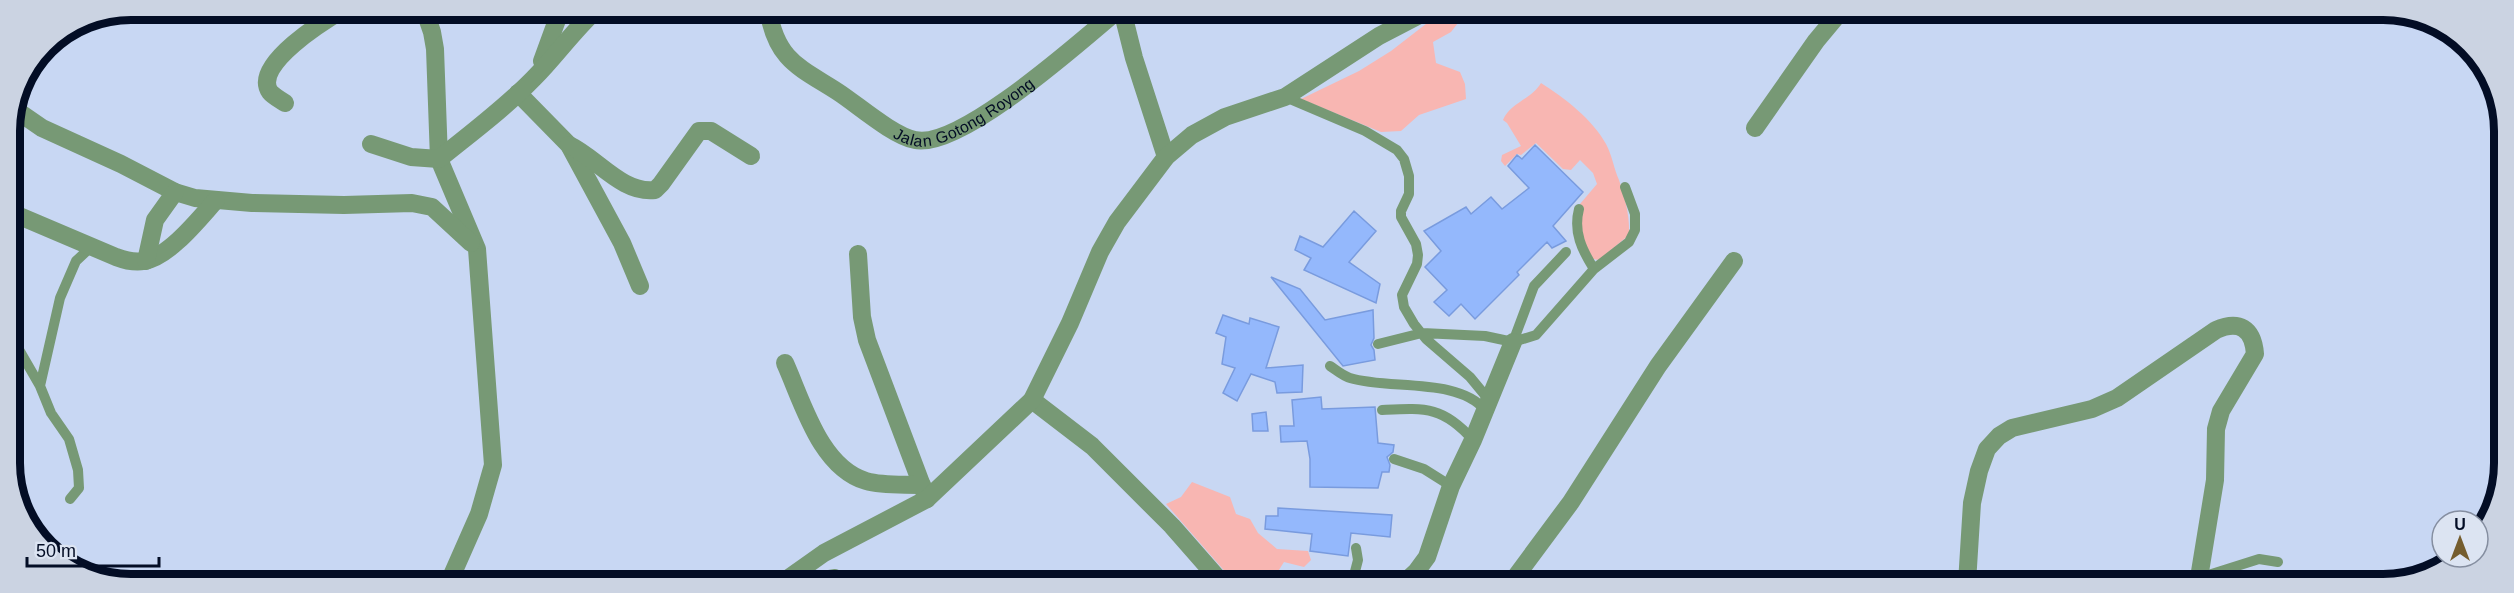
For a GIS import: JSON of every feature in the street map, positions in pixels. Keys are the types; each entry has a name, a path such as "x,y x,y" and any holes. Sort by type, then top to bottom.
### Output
{"street":[{"path":"285,103 270,93 267,80 273,68 293,43 324,20"},
{"path":"428,20 435,49 439,159 477,249 493,465 478,514 452,574"},
{"path":"536,76 557,20"},
{"path":"371,144 411,157 439,159 536,76 585,20"},
{"name":"Jalan Gotong Royong","path":"771,20 786,56 796,67 905,137 923,141 946,135 974,122 1107,20"},
{"path":"1123,20 1166,157"},
{"path":"795,574 824,553 924,492 1032,400 1040,387 1100,252 1117,222 1166,157 1192,135 1226,117 1285,97 1379,36 1410,20"},
{"path":"1755,128 1815,41 1833,20"},
{"path":"518,93 569,145 622,243 640,286"},
{"path":"21,114 42,128 122,164 175,192 216,200 344,206 412,202 432,207 477,249"},
{"path":"569,145 582,151 626,185 643,191 655,190 661,184 699,131 711,131 751,156"},
{"path":"146,261 155,220 175,192"},
{"path":"20,216 128,261 146,261 182,237 216,200"},
{"path":"858,254 862,317 867,340 924,492"},
{"path":"1518,573 1571,502 1658,366 1734,261"},
{"path":"1967,573 1972,503 1979,471 1987,449 1999,436 2012,428 2092,409 2117,398 2216,330 2234,325 2246,331 2251,337 2255,354 2221,411 2216,429 2215,480 2200,573"},
{"path":"1414,573 1427,557 1450,486 1473,440 1513,342"},
{"path":"785,363 821,443 832,458 848,471 867,481 924,492"},
{"path":"1032,400 1099,453 1172,526 1214,574"}],"lane":[{"path":"1285,97 1365,131 1397,150 1404,159 1409,176 1409,194 1401,211 1401,217 1416,244 1418,255 1417,264 1402,295 1404,307 1422,333 1470,377 1487,405"},
{"path":"1378,344 1422,333 1485,336 1513,342 1536,335 1594,269 1629,242 1635,230 1635,214 1625,187"},
{"path":"1579,209 1576,231 1582,251 1594,269"},
{"path":"40,386 60,298 76,261 91,247"},
{"path":"1513,342 1534,286 1566,252"},
{"path":"20,351 40,386 51,413 69,439 78,470 80,488 70,499"},
{"path":"1330,366 1349,378 1442,390 1467,396 1487,405"},
{"path":"1382,410 1416,408 1432,411 1452,418 1473,440"},
{"path":"1394,459 1424,469 1450,486"},
{"path":"1354,573 1358,560 1356,548"},
{"path":"2221,573 2259,559 2278,562"}],"shaded area":[{"path":"1431,20 1460,20 1451,32 1433,42 1436,63 1460,72 1465,84 1466,99 1419,115 1401,131 1381,132 1301,99 1359,71 1391,51"},
{"path":"1541,83 1569,103 1594,126 1608,148 1619,180 1627,207 1629,235 1599,260 1593,259 1583,240 1580,204 1597,184 1593,173 1580,160 1571,170 1563,169 1536,143 1521,155 1517,154 1505,166 1501,161 1502,155 1521,146 1503,120 1506,114"},
{"path":"1192,482 1230,497 1236,514 1250,519 1258,533 1277,549 1308,551 1311,560 1304,567 1284,562 1277,573 1227,574 1166,504 1181,497"}],"building":[{"path":"1535,145 1583,192 1553,226 1566,241 1552,248 1547,242 1517,272 1519,275 1475,319 1461,304 1449,316 1434,302 1447,290 1425,267 1441,251 1424,231 1466,207 1471,214 1491,197 1502,209 1529,188 1508,166 1517,155 1522,159"},
{"path":"1354,211 1376,231 1349,262 1380,284 1376,303 1304,270 1311,258 1295,250 1300,236 1323,247"},
{"path":"1271,277 1300,289 1325,320 1373,310 1374,338 1371,345 1375,360 1343,366"},
{"path":"1223,315 1249,324 1250,318 1279,327 1266,368 1303,365 1302,392 1277,393 1275,382 1251,374 1237,401 1223,393 1235,368 1222,364 1226,337 1216,333"},
{"path":"1321,397 1322,409 1375,407 1378,443 1394,445 1393,452 1387,457 1390,465 1389,472 1382,472 1378,488 1310,487 1310,459 1307,441 1281,442 1280,426 1294,426 1292,400"},
{"path":"1266,412 1268,431 1253,431 1252,414"},
{"path":"1278,508 1392,515 1390,537 1351,533 1348,556 1310,551 1312,534 1265,529 1266,516 1278,516"}]}
